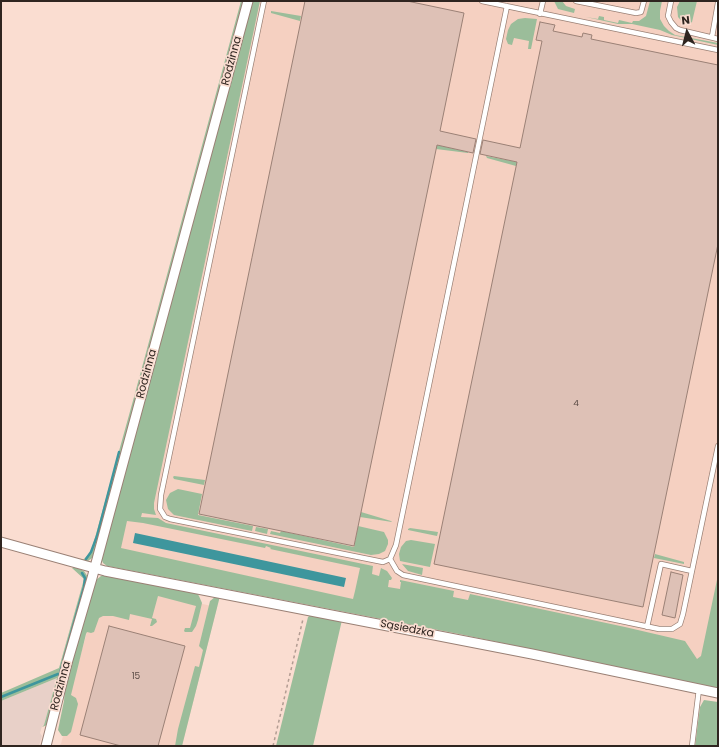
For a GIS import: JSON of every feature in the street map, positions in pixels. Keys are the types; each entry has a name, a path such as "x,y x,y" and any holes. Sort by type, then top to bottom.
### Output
{"street":[{"name":"Rodzinna","path":"46,746 68,660 95,568 248,1"},
{"name":"Sąsiedzka","path":"1,542 95,568 532,654 718,693"}],"lane":[{"path":"264,1 161,495 160,509 165,517 170,519 383,562 390,559 396,545 507,6"},
{"path":"482,1 718,50"},
{"path":"540,14 543,1"},
{"path":"576,1 636,14 641,12 644,1"},
{"path":"671,1 668,16 673,25 680,30 718,39"},
{"path":"712,37 718,3"},
{"path":"390,559 396,571 402,575 647,627 667,630 672,629 680,624 683,614 718,446"},
{"path":"647,627 661,564 692,571"},
{"path":"692,746 699,689"}],"path":[{"path":"273,746 306,609"}],"shaded area":[{"path":"258,1 718,1 718,683 117,549 119,540 114,538"},
{"path":"101,583 217,607 182,746 58,746 61,744 63,736 60,727"},
{"path":"57,678 44,725 42,726 40,733 42,736 39,746 1,746 1,701"}],"green space":[{"path":"241,1 245,1 95,551 92,558 85,561 83,560 91,552"},
{"path":"251,1 260,1 154,503 156,515 142,513 141,517 158,518 166,523 373,566 372,574 379,576 381,568 387,571 392,578 389,580 388,587 400,589 400,580 454,591 453,597 468,600 470,594 685,641 697,659 701,656 718,575 718,688 459,634 107,566 103,563 101,558","holes":["127,521 265,548 266,546 271,548 270,549 360,568 353,599 121,548"]},
{"path":"554,1 562,1 566,6 575,9 574,13 558,9"},
{"path":"650,1 662,1 660,19 664,26 675,35 718,43 718,45 672,35 660,30 632,24 618,24 586,17 598,19 599,16 604,17 604,20 618,23 619,20 632,23 633,21 639,21 646,16"},
{"path":"680,1 697,1 692,22 689,24 685,25 678,17 677,7"},
{"path":"271,11 301,16 300,21 271,13"},
{"path":"518,19 537,19 531,49 528,49 529,41 514,38 512,45 508,44 506,39 511,24"},
{"path":"437,145 468,152 468,153 436,149"},
{"path":"486,156 517,162 516,166 487,158"},
{"path":"174,476 205,480 204,485 174,479"},
{"path":"178,489 202,494 198,515 253,526 252,531 174,515 168,509 166,500 170,493"},
{"path":"361,512 391,521 392,522 360,517"},
{"path":"358,526 384,532 388,540 385,551 379,554 371,555 270,534 271,531 280,533 281,531 354,547"},
{"path":"256,527 268,529 267,534 255,531"},
{"path":"410,528 438,532 437,536 408,530"},
{"path":"411,540 435,544 430,567 400,561 399,554 401,547 406,541"},
{"path":"655,554 684,562 684,564 654,558"},
{"path":"402,564 423,568 422,575 408,571"},
{"path":"75,567 84,571 88,577 47,725 42,727 44,725 57,678 1,701 1,693 59,668 84,579 72,568"},
{"path":"105,575 196,592 202,603 198,620 192,632 185,632 185,628 190,628 196,606 158,596 152,618 156,619 157,622 152,626 150,626 152,619 130,614 129,620 113,616 103,616 99,618 94,632 87,632 86,634 71,695 76,698 78,704 71,732 67,736 62,736 58,730 65,688 73,656 96,580"},
{"path":"220,596 182,746 175,746 178,729 195,666 199,667 203,650 199,646 210,601 215,597"},
{"path":"312,614 342,620 313,746 276,746 308,617"},
{"path":"704,700 718,702 718,746 695,746 700,707"}],"water":[{"path":"135,533 346,578 344,587 133,543"}],"building":[{"path":"305,1 407,1 464,13 440,131 476,139 473,153 437,145 354,546 199,514"},
{"path":"540,22 555,25 553,31 582,37 583,33 592,35 591,39 718,65 718,244 643,607 434,564 517,162 480,154 483,140 520,148 542,41 536,40"},
{"path":"671,572 683,575 675,618 662,615"},
{"path":"109,626 185,646 158,746 121,746 80,735"}],"waterway":[{"path":"86,559 91,552 97,536 119,452"},
{"path":"60,673 84,587 85,578 82,573"},
{"path":"1,697 58,674"}]}
